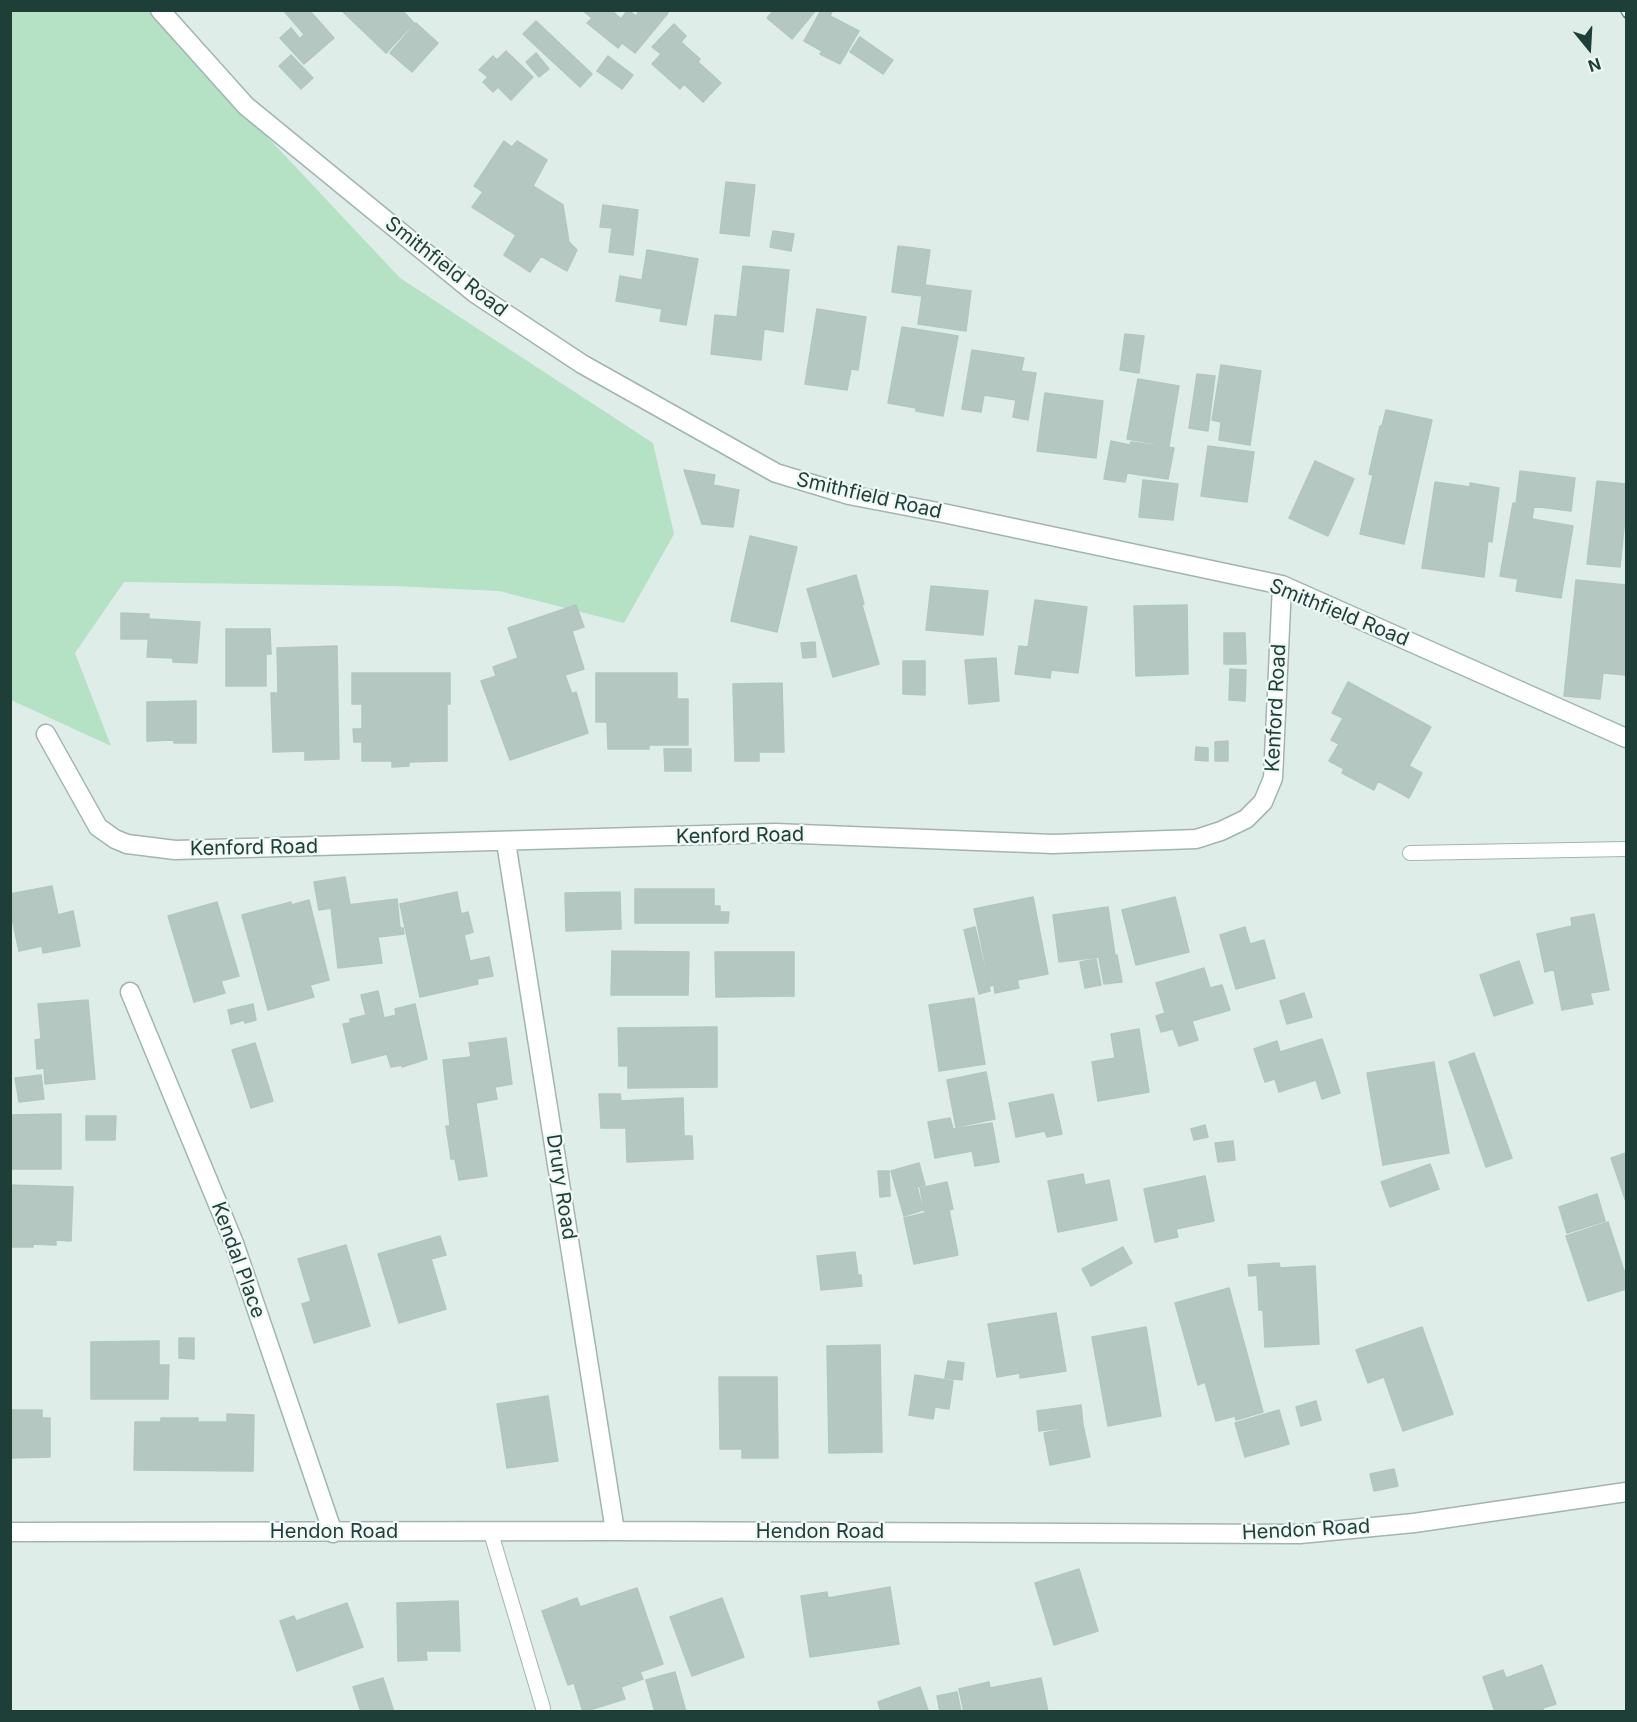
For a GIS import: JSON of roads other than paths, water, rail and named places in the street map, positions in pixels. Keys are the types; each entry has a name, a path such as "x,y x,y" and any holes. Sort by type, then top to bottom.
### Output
{"street":[{"name":"Smithfield Road","path":"160,10 246,106 476,294 582,364 776,473 849,495 1282,585 1626,738"},
{"name":"Kenford Road","path":"46,734 98,826 116,839 127,843 175,850 775,833 1053,844 1196,839 1221,831 1246,819 1263,801 1273,778 1282,585"},
{"name":"Drury Road","path":"506,842 615,1531"},
{"name":"Kendal Place","path":"130,992 234,1243 333,1533"},
{"name":"Hendon Road","path":"10,1532 615,1531 1300,1534 1414,1523 1626,1492"}],"lane":[{"path":"1410,853 1626,849"},
{"path":"491,1533 543,1708"}],"railway":[{"path":"1623,10 1626,15"}]}
